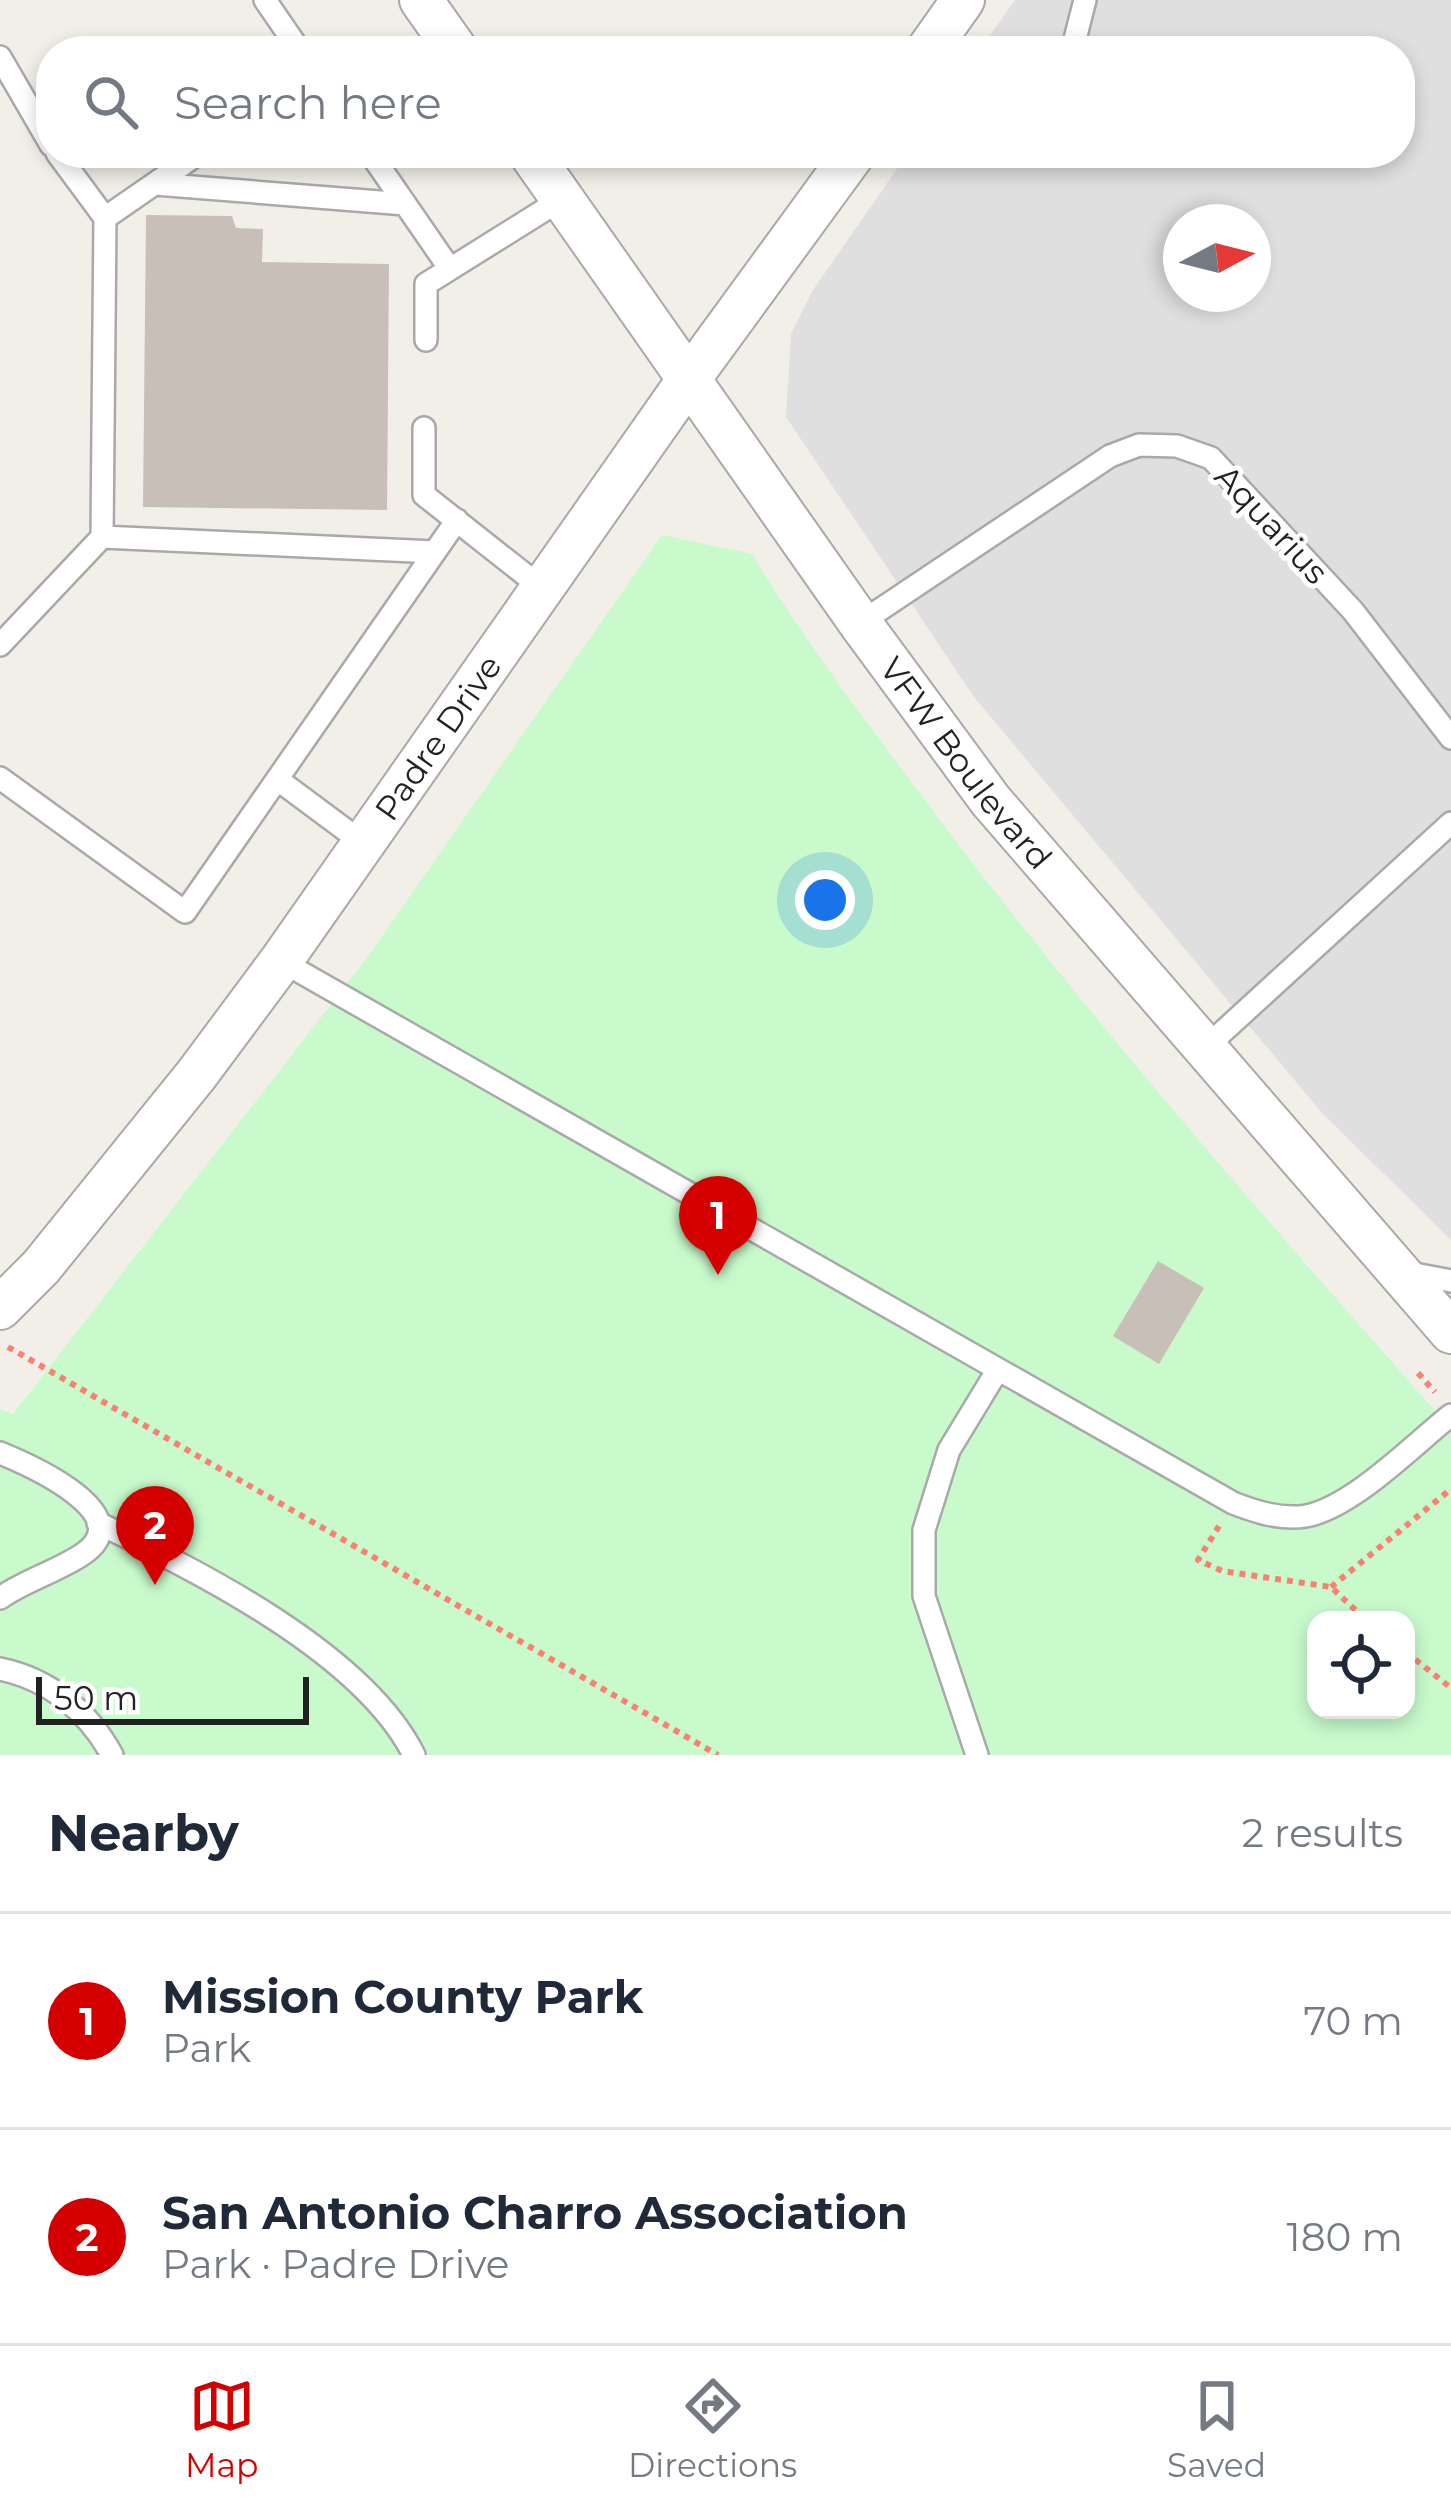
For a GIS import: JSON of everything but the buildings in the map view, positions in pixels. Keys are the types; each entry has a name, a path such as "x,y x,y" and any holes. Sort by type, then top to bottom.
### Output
{"street":[{"path":"422,0 447,36"},
{"path":"938,36 963,0"},
{"name":"VFW Boulevard","path":"540,168 860,623 992,801 1451,1332"},
{"name":"Padre Drive","path":"0,1308 84,1214 281,961 689,379 843,168"}],"lane":[{"path":"265,0 290,36"},
{"path":"1076,36 1085,0"},
{"path":"0,57 36,119"},
{"path":"0,645 102,537 105,218 68,168"},
{"path":"105,218 178,168"},
{"path":"380,168 450,269"},
{"path":"155,184 405,204"},
{"path":"426,340 426,284 562,199"},
{"path":"424,428 424,495 542,588"},
{"name":"Aquarius","path":"860,623 1110,456 1139,445 1177,446 1211,458 1227,475 1353,611 1451,738"},
{"path":"0,778 185,912 457,520"},
{"path":"102,537 435,552"},
{"path":"277,779 364,843"},
{"path":"1205,1048 1451,824"},
{"path":"281,961 1233,1503 1280,1516 1323,1511 1344,1500 1451,1415"},
{"path":"1399,1271 1451,1281"},
{"path":"976,1755 924,1595 924,1530 949,1450 997,1371"},
{"path":"0,1453 44,1470 69,1486 98,1523 215,1584 310,1644 364,1691 403,1733 414,1755"},
{"path":"0,1598 86,1552 98,1538 98,1523"},
{"path":"0,1669 38,1680 71,1703 100,1732 112,1755"}],"path":[{"path":"0,1342 718,1755"},
{"path":"1331,1587 1451,1489"},
{"path":"1233,1503 1198,1560 1222,1570 1331,1587 1356,1611"},
{"path":"1415,1659 1451,1688"}],"shaded area":[{"path":"1015,0 1451,0 1451,1240 1322,1113 974,697 786,417 791,334 813,290 898,168 1415,168 1415,36 990,36"}],"green space":[{"path":"662,535 752,554 861,714 1055,967 1451,1429 1451,1755 0,1755 0,1409 13,1414 364,962"}],"place":[{"name":"Mission County Park","path":"718,1275"},
{"name":"San Antonio Charro Association","path":"155,1585"}]}
